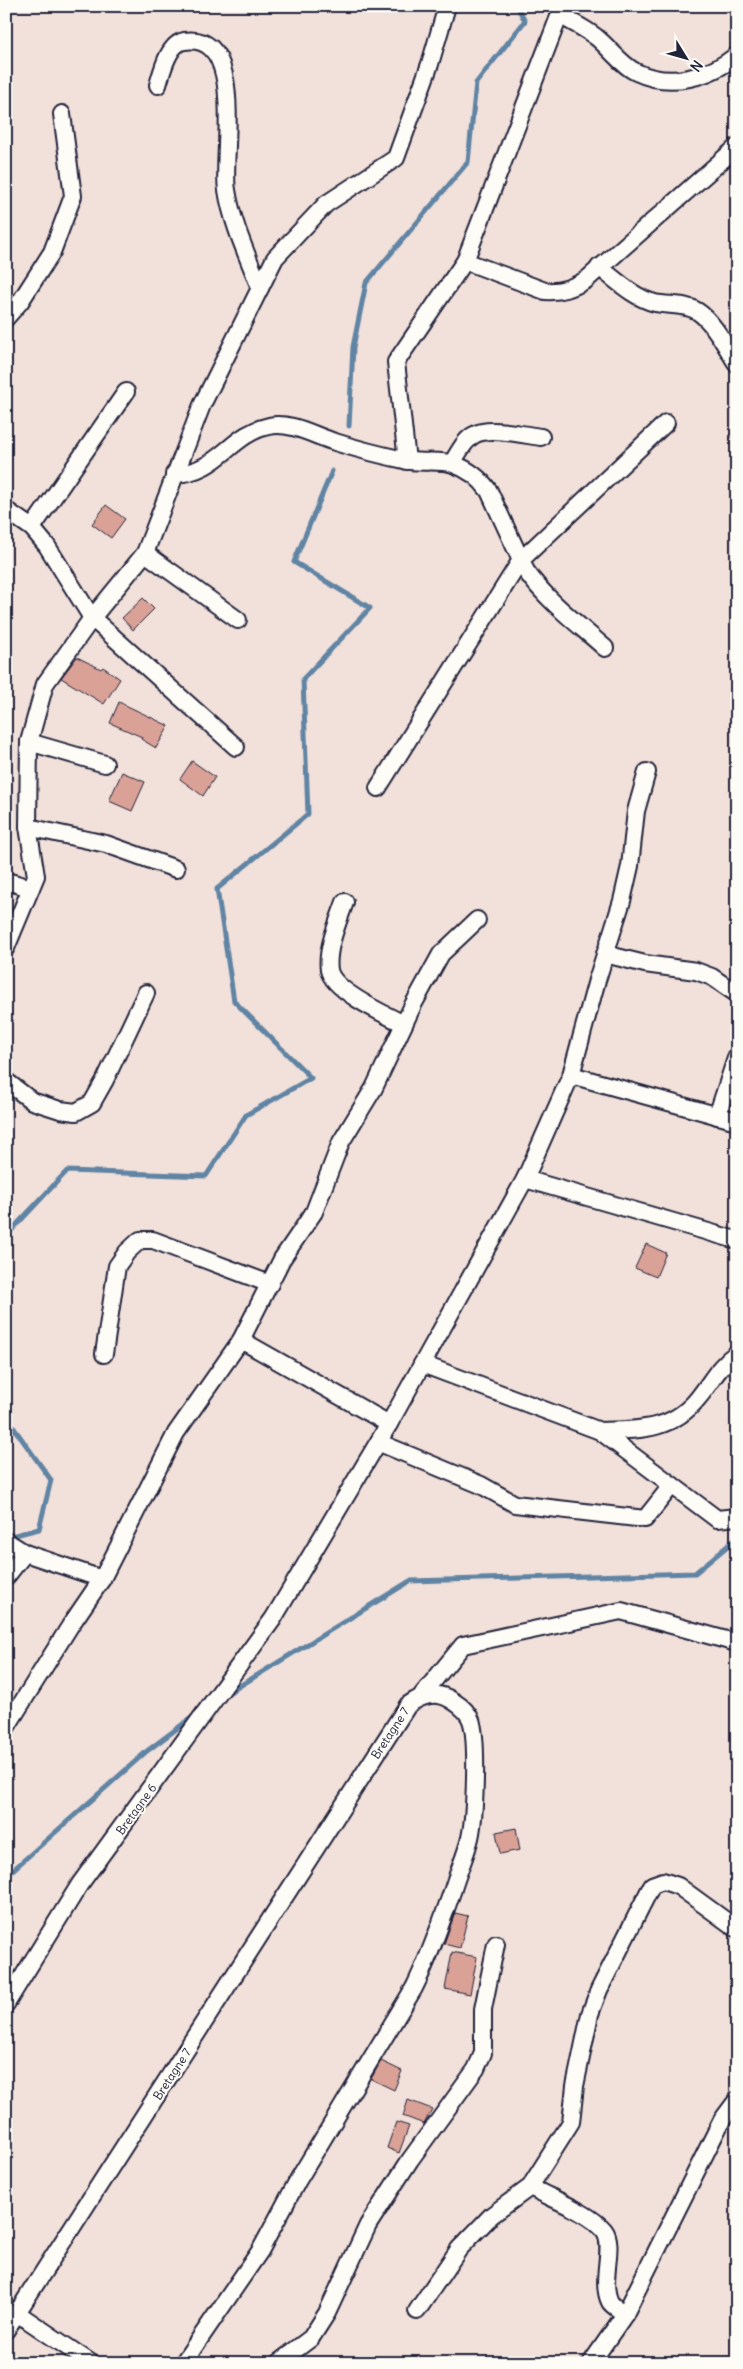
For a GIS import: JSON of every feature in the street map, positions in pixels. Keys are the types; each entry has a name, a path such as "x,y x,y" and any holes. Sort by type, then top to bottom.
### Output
{"street":[{"path":"6,948 36,876 28,828 29,742 45,684 92,618 145,553 202,405 275,258 326,204 396,158 430,64 447,6"},
{"path":"407,461 396,362 465,261 561,11 595,36 635,72 667,81 693,78 728,62 737,55"},
{"path":"158,85 171,51 180,42 192,40 202,42 213,51 223,72 228,91 227,190 260,288"},
{"path":"6,318 20,302 52,252 73,196 62,114"},
{"path":"465,261 545,292 558,292 575,286 599,268 737,147"},
{"path":"599,268 645,299 687,306 697,311 706,319 737,364"},
{"path":"32,528 126,392"},
{"path":"378,788 521,560 666,423"},
{"path":"174,474 190,474 200,470 248,434 270,425 283,425 336,443 407,461 452,463 472,473 481,480 489,491 526,571 544,594 605,648"},
{"path":"452,463 465,443 473,435 481,432 491,431 541,437"},
{"path":"6,510 32,528 47,546 92,618 236,747"},
{"path":"145,553 238,620"},
{"path":"29,742 105,764"},
{"name":"Bretagne 6","path":"6,2004 80,1884 273,1619 380,1443 525,1179 572,1075 624,892 630,866 636,811 647,772"},
{"path":"28,828 106,844 176,869"},
{"path":"6,881 31,888"},
{"path":"345,902 330,954 329,970 332,979 373,1008 404,1024"},
{"path":"6,1728 102,1579 176,1433 241,1340 282,1260 314,1212 341,1142 374,1088 404,1024 441,954 477,920"},
{"path":"605,954 645,964 696,971 712,977 737,994"},
{"path":"6,1081 32,1102 60,1110 76,1112 92,1103 106,1080 146,992"},
{"path":"717,1116 737,1055"},
{"path":"572,1075 737,1121"},
{"path":"525,1179 736,1240"},
{"path":"104,1354 117,1266 127,1252 140,1240 153,1240 270,1284"},
{"path":"241,1340 389,1424"},
{"path":"600,1431 645,1430 666,1424 685,1412 699,1397 716,1370 737,1353"},
{"path":"422,1364 600,1431 717,1519 737,1517"},
{"path":"380,1443 480,1485 515,1504 644,1519 672,1485"},
{"path":"6,1541 26,1553 102,1579"},
{"path":"6,1577 26,1553"},
{"name":"Bretagne 7","path":"6,2330 408,1705 422,1695 463,1644 621,1611 737,1643"},
{"path":"183,2363 260,2251 298,2180 414,1988 430,1957 470,1838 475,1735 471,1718 462,1707 450,1699 437,1695 422,1695"},
{"path":"417,2311 459,2249 492,2215 532,2185 571,2122 575,2086 590,2014 599,1990 652,1885 664,1881 678,1886 737,1929"},
{"path":"278,2363 311,2338 327,2313 368,2224 410,2160 476,2069 483,2053 483,2009 496,1944"},
{"path":"591,2363 626,2314 722,2120 737,2100"},
{"path":"532,2185 534,2189 577,2211 605,2231 609,2246 606,2288 611,2304 626,2314"},
{"path":"17,2313 91,2363"}],"building":[{"path":"106,505 125,519 111,538 92,524"},
{"path":"143,598 154,609 133,630 122,618"},
{"path":"77,657 101,669 103,667 120,679 104,704 61,678"},
{"path":"119,702 169,726 156,748 141,739 142,737 110,723"},
{"path":"192,761 215,777 203,796 180,779"},
{"path":"122,772 145,782 132,811 109,801"},
{"path":"646,1244 666,1253 656,1277 635,1268"},
{"path":"516,1828 520,1850 500,1854 496,1832"},
{"path":"455,1913 468,1916 460,1948 444,1944"},
{"path":"452,1952 477,1957 470,1994 445,1989"},
{"path":"381,2061 402,2071 394,2090 371,2079"},
{"path":"408,2100 432,2109 424,2124 403,2116"},
{"path":"396,2122 409,2126 399,2153 387,2148"}],"waterway":[{"path":"349,426 353,347 366,283 468,162 476,83 525,21 517,6"},
{"path":"6,1236 67,1171 206,1176 246,1115 311,1078 234,1001 217,889 308,814 303,679 370,608 294,562 332,471"},
{"path":"6,1417 51,1480 39,1529 7,1537"},
{"path":"225,1695 410,1581 695,1573 737,1538"},
{"path":"6,1876 147,1751 195,1715"}]}
